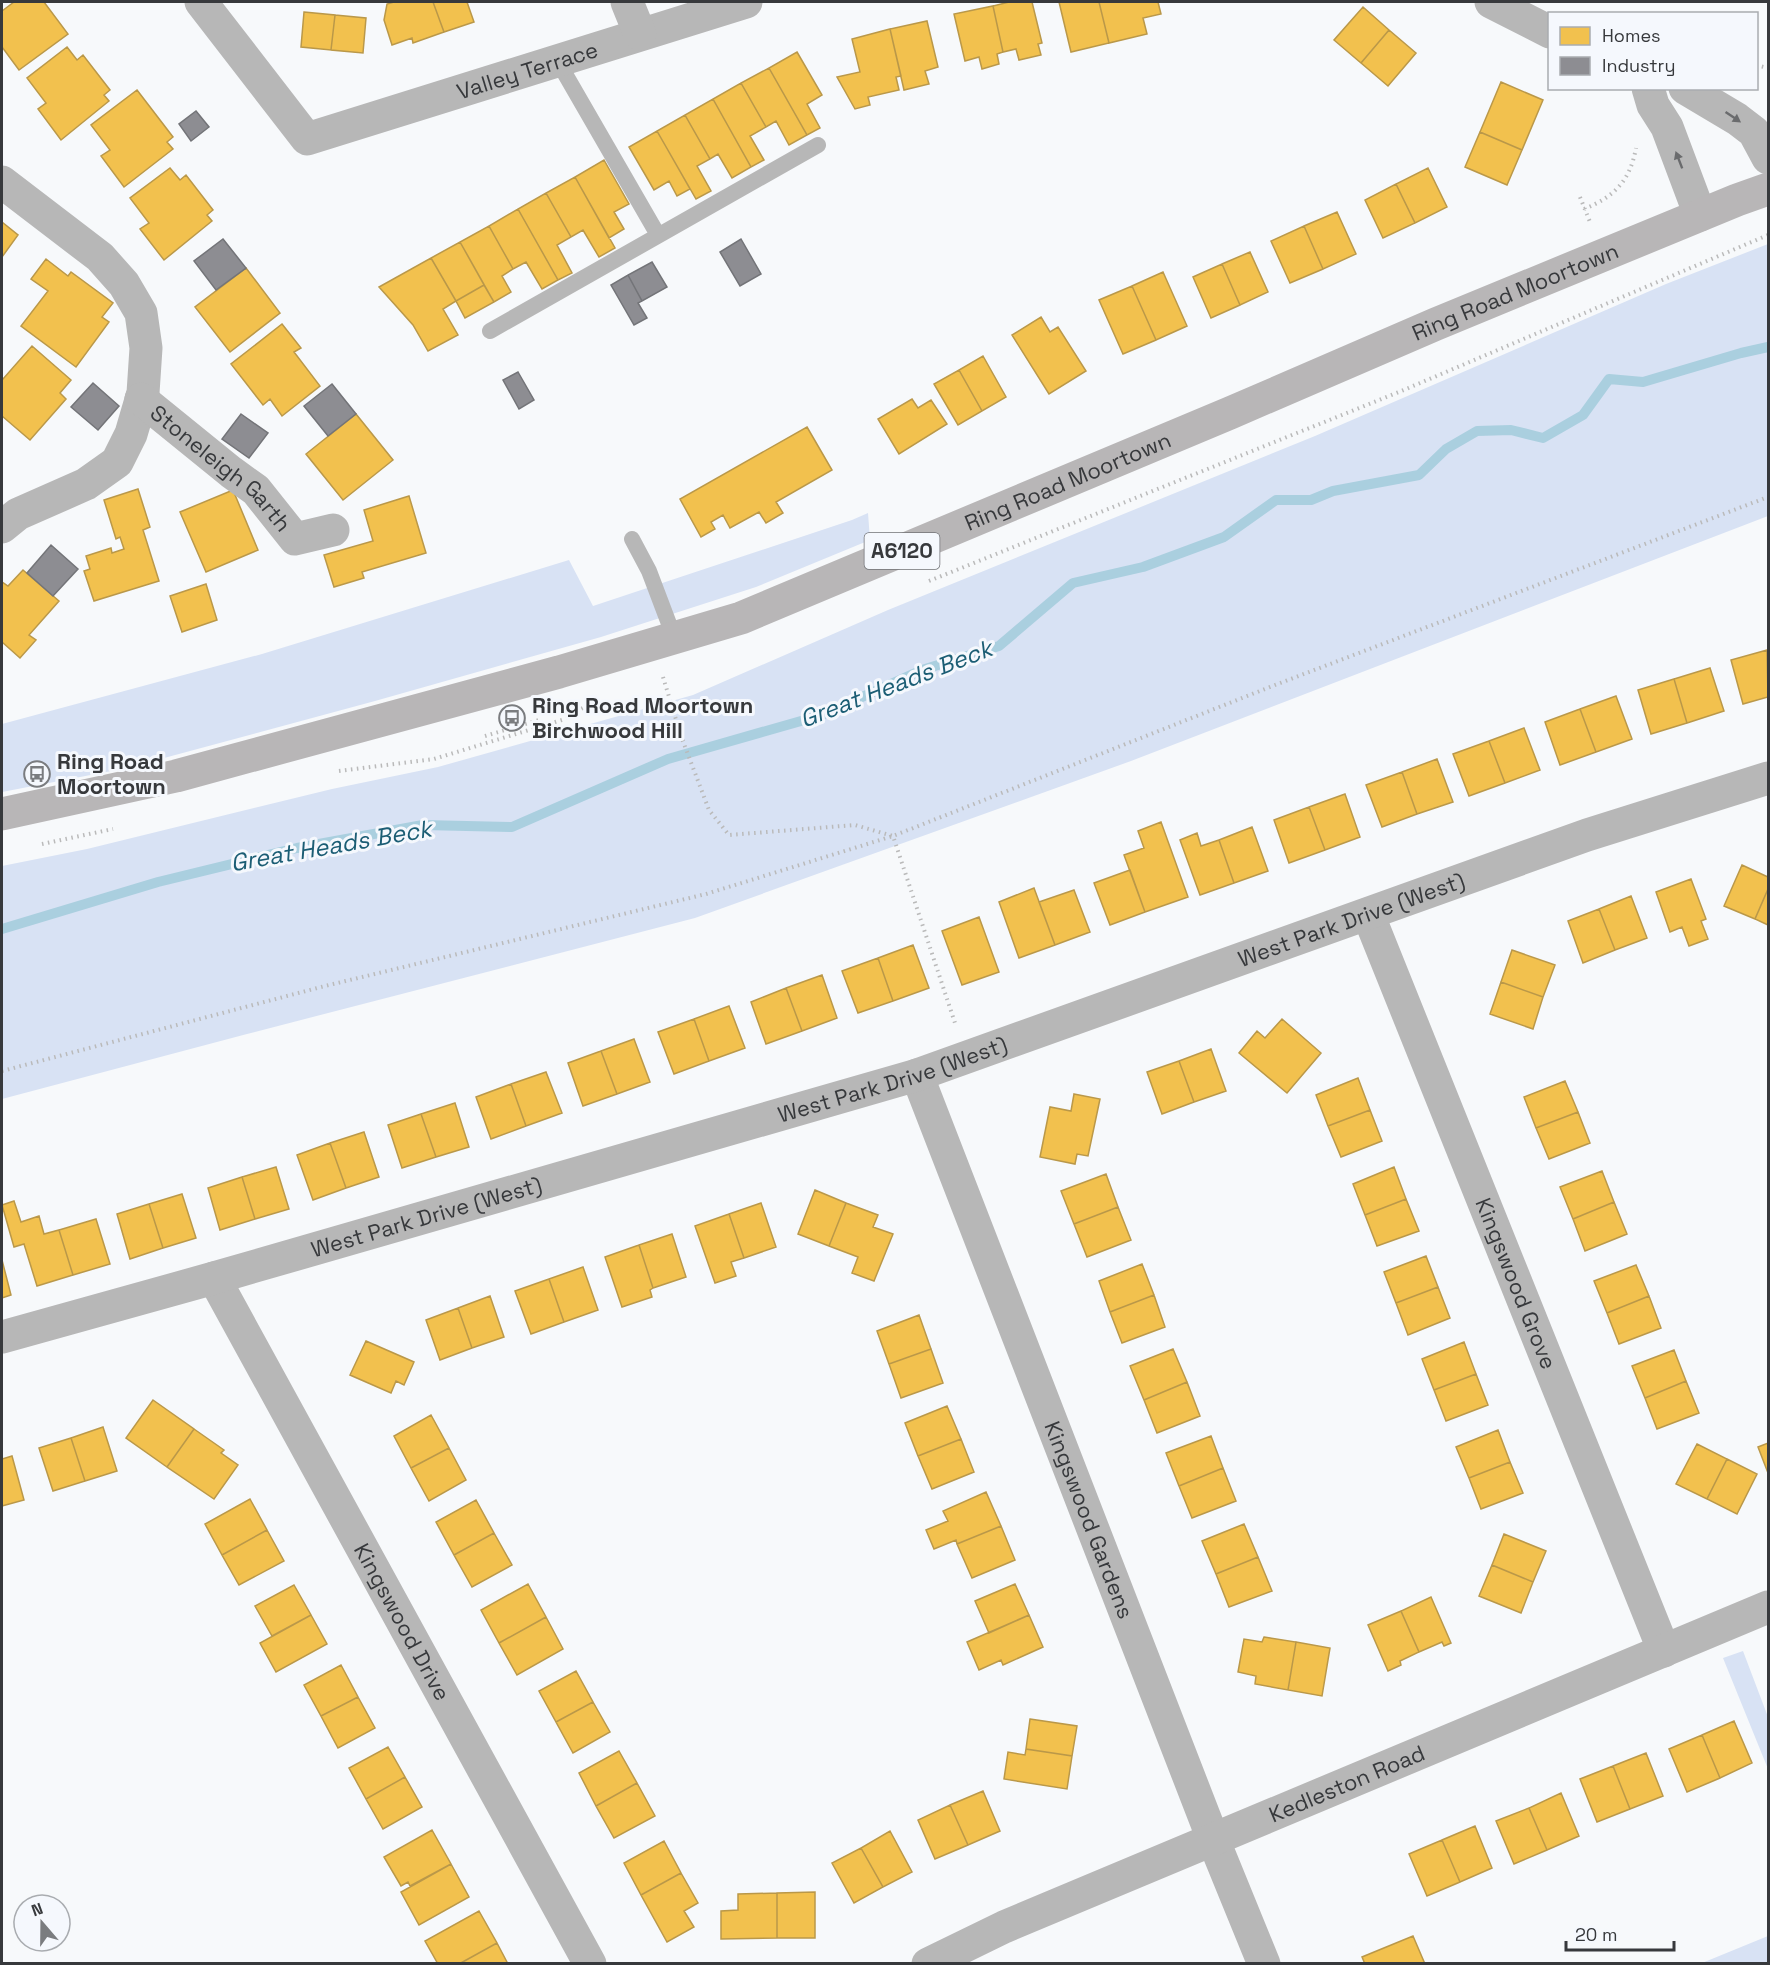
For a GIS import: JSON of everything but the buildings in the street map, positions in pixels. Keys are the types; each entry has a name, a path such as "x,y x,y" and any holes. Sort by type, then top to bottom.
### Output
{"highway":[{"name":"Ring Road Moortown","path":"2,814 176,776 547,675 741,618 1208,423 1436,324 1768,189"}],"street":[{"name":"Valley Terrace","path":"201,2 307,139 746,2"},
{"path":"627,2 640,34"},
{"path":"1491,2 1548,31"},
{"path":"1649,90 1653,105 1667,127 1700,215"},
{"path":"1688,90 1754,132 1768,159"},
{"name":"Stoneleigh Garth","path":"2,182 100,257 124,284 141,313 146,348 141,399 131,435 117,462 86,484 18,514 2,527"},
{"name":"Stoneleigh Garth","path":"141,399 256,490 296,539 333,530"},
{"name":"West Park Drive (West)","path":"2,1337 916,1075 1587,835 1768,778"},
{"name":"Kingswood Grove","path":"1368,914 1664,1651"},
{"name":"Kingswood Gardens","path":"916,1075 1213,1839 1264,1964"},
{"name":"Kingswood Drive","path":"214,1278 590,1964"},
{"name":"Kedleston Road","path":"928,1964 1004,1927 1768,1607"}],"lane":[{"path":"557,60 658,235"},
{"path":"490,331 818,145"},
{"path":"632,539 653,579 675,637"}],"path":[{"path":"1584,209 1614,192 1626,179 1633,163 1637,140"},
{"path":"919,585 1431,378 1768,235"},
{"path":"1428,371 1431,378"},
{"path":"2,1071 325,987 706,894 893,836 1275,685 1768,497"},
{"path":"660,671 681,736 709,810 729,835 855,825 893,836"},
{"path":"486,736 542,719"},
{"path":"893,836 966,1058"}],"shaded area":[{"path":"1768,244 1768,516 1131,761 695,918 2,1099 2,866 87,849 332,789 438,767 693,695 888,610 1315,436 1666,284"},
{"path":"868,513 870,540 756,587 601,637 127,768 2,792 2,724 262,654 569,560 593,606"},
{"path":"1743,1651 1768,1717 1768,1769 1723,1658"},
{"path":"1768,1936 1768,1963 1702,1963"}],"waterway":[{"name":"Great Heads Beck","path":"2,929 158,882 297,848 423,825 512,827 668,759 822,715 922,670 999,646 1073,583 1143,567 1224,537 1276,500 1311,500 1333,491 1419,475 1446,449 1477,431 1511,430 1543,438 1583,415 1609,379 1643,382 1768,347"}],"place":[{"name":"Ring Road Moortown Birchwood Hill","path":"512,718"},
{"name":"Ring Road Moortown","path":"37,774"}]}
